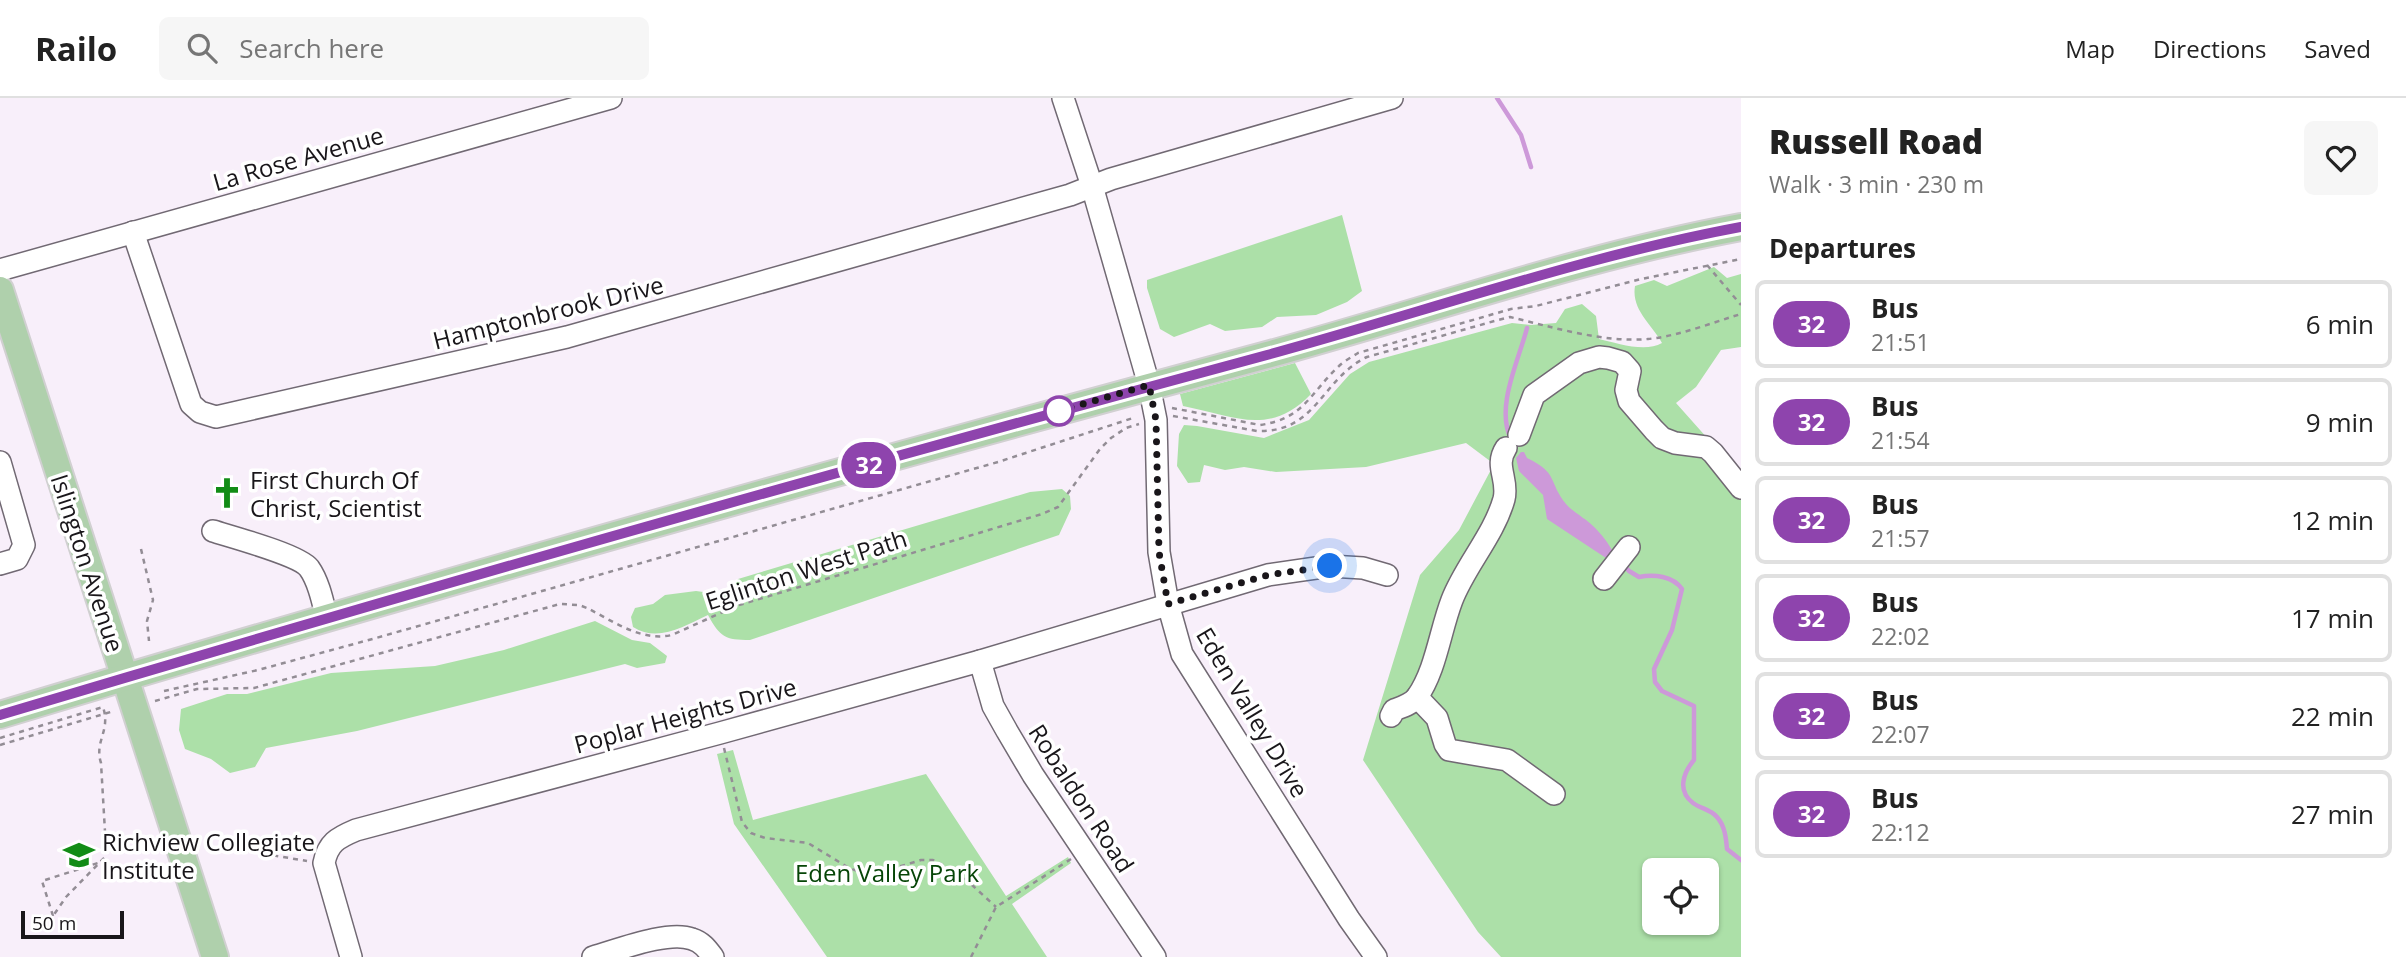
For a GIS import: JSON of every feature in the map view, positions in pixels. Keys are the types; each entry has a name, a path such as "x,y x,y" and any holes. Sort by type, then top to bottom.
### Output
{"main road":[{"path":"0,715 1149,385 1269,354 1617,255 1741,227"},
{"name":"Islington Avenue","path":"0,290 215,957"}],"street":[{"name":"La Rose Avenue","path":"0,270 611,98"},
{"name":"Eden Valley Drive","path":"1063,98 1092,186 1149,385 1156,420 1159,552 1168,604 1182,654 1349,919 1376,957"},
{"name":"Hamptonbrook Drive","path":"133,232 191,404 200,412 216,417 567,337 1070,195 1111,178 1392,98"},
{"path":"1391,716 1394,710 1418,697 1452,600 1503,502 1506,487 1500,459 1534,396 1579,363 1599,357 1622,362 1630,371 1626,390 1629,401 1662,438 1675,443 1706,447 1741,488"},
{"path":"0,462 24,545 16,559 0,564"},
{"path":"213,531 292,557 308,567 322,598 327,619"},
{"name":"Poplar Heights Drive","path":"324,863 332,841 356,830 980,661 1268,575 1309,567 1349,566 1387,575"},
{"name":"Robaldon Road","path":"980,661 998,715 1033,775 1155,957"},
{"path":"1418,697 1437,718 1449,750 1507,760 1554,794"},
{"path":"324,863 329,889 351,957"},
{"path":"593,957 666,937 680,936 704,945 713,957"}],"path":[{"path":"1172,408 1260,425 1274,423 1289,417 1307,404 1340,365 1358,353 1511,309 1536,306 1741,258"},
{"path":"1707,265 1741,305"},
{"path":"1169,416 1257,431 1290,426 1309,413 1351,365 1367,357 1510,317 1613,339 1647,339 1677,334 1741,314"},
{"path":"164,691 258,670 389,634 998,462 1133,418"},
{"name":"Eglinton West Path","path":"166,697 197,689 254,688 560,604 587,608 638,634 662,637 672,635 736,606 1058,507 1100,449 1126,428 1141,424"},
{"path":"141,549 153,600 147,621 149,641"},
{"path":"0,738 103,707 107,723 97,750 101,764 106,849 102,862 66,897 53,916 43,881 102,862"},
{"path":"0,745 105,714"},
{"path":"720,733 742,822 751,833 765,838 808,843 849,868 866,874 875,874 920,860 933,860 951,867 996,908"},
{"path":"224,847 324,863"},
{"path":"971,957 996,908 1085,850"}],"green space":[{"path":"1342,215 1362,291 1347,302 1316,315 1277,317 1262,327 1225,331 1210,324 1174,337 1160,329 1147,280"},
{"path":"1714,267 1727,278 1741,274 1741,347 1721,350 1696,387 1676,403 1741,476 1741,957 1501,957 1478,932 1363,760 1420,575 1459,530 1494,464 1466,443 1366,467 1276,472 1244,467 1225,470 1204,465 1200,482 1188,483 1177,466 1179,434 1184,425 1264,438 1309,420 1350,374 1369,362 1512,323 1556,323 1565,309 1582,304 1596,316 1599,339 1631,346 1655,346 1662,343 1639,310 1635,295 1635,286 1654,280 1667,286"},
{"path":"1295,363 1311,394 1281,415 1251,420 1183,406 1180,394"},
{"path":"1062,489 1070,496 1071,509 1059,535 750,640 724,636 708,615 680,628 661,633 642,632 633,627 631,617 635,608 653,604 665,595 696,591 725,595 738,579 1030,492"},
{"path":"595,621 632,640 650,643 667,656 665,663 637,668 625,664 357,731 266,748 255,767 230,773 211,759 185,749 179,730 181,709 227,694 247,694 331,673 435,666 504,650"},
{"name":"Eden Valley Park","path":"733,750 753,820 926,774 1006,896 1068,857 1071,863 1012,904 1047,957 827,957 734,824 717,754"}],"shaded area":[{"path":"1521,452 1549,473 1566,504 1598,530 1615,556 1606,558 1547,519 1543,495 1519,471 1516,458"}],"waterway":[{"path":"1497,98 1521,135 1531,167"},
{"path":"1511,439 1507,426 1507,398 1527,328"},
{"path":"1622,563 1639,577 1663,577 1674,581 1682,589 1672,630 1654,669 1655,682 1662,691 1694,706 1694,760 1685,776 1683,788 1693,803 1717,817 1726,836 1727,849 1741,860"}],"bus line":[{"name":"32","path":"0,715 1149,385 1269,354 1617,255 1741,227"}],"place":[{"name":"First Church Of Christ, Scientist","path":"227,493"},
{"name":"Richview Collegiate Institute","path":"79,855"}],"route":[{"path":"1059,411 1149,385 1156,420 1159,552 1168,604 1268,575 1330,566"}]}
